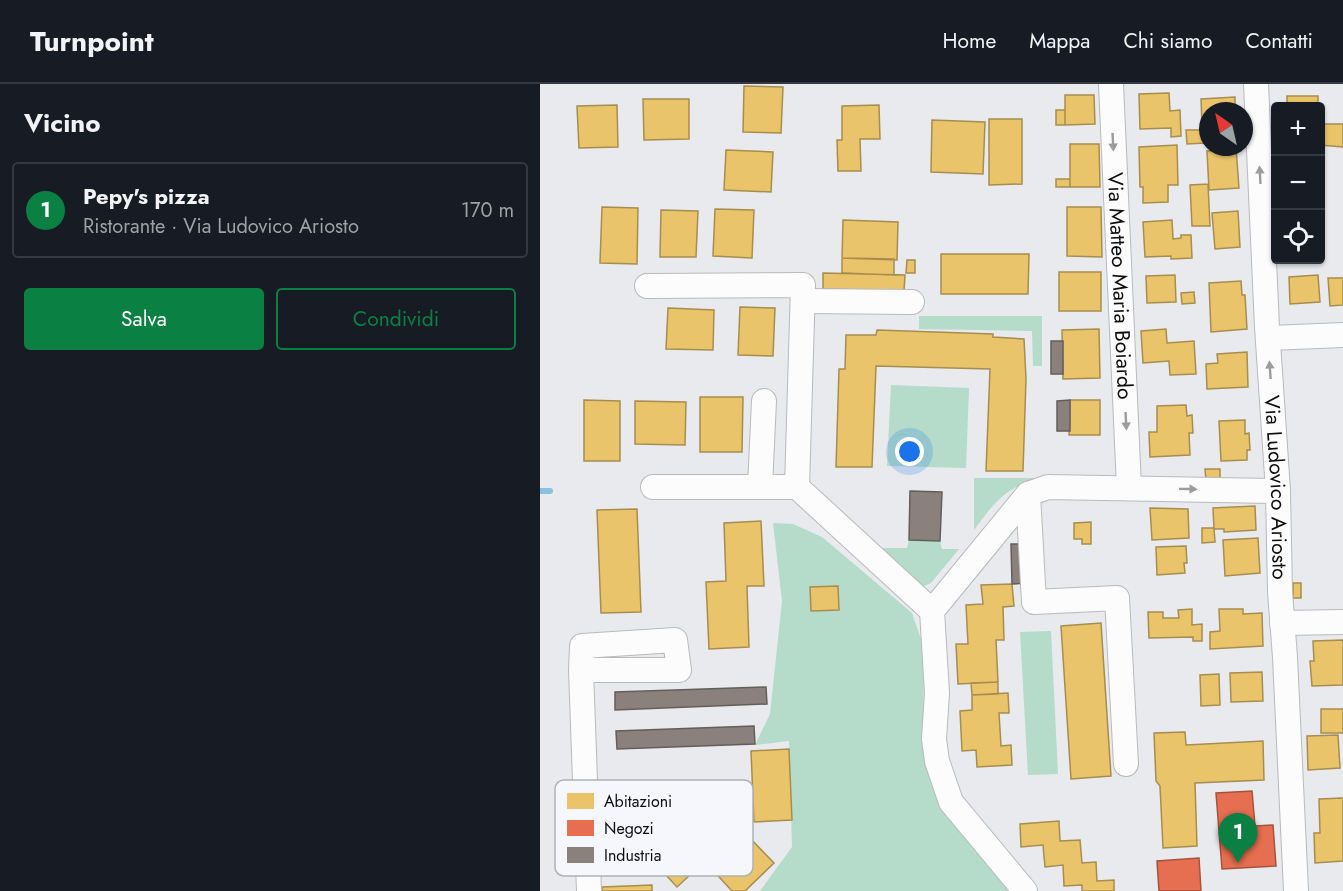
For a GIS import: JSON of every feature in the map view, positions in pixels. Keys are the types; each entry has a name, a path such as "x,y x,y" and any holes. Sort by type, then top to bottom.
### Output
{"street":[{"name":"Via Matteo Maria Boiardo","path":"1111,84 1130,488"},
{"name":"Via Ludovico Ariosto","path":"1256,84 1278,491 1280,592 1296,891"},
{"path":"647,286 803,285 797,487"},
{"path":"802,301 912,302"},
{"path":"1268,338 1343,335"},
{"path":"760,487 764,401"},
{"path":"653,487 797,487 932,611"},
{"path":"1024,891 951,802 937,762 934,739 937,693 932,611 1028,494 1048,487 1278,491"},
{"path":"1028,494 1034,602 1117,598 1126,764"},
{"path":"1282,623 1343,622"},
{"path":"581,670 585,780"},
{"path":"588,876 589,891"}],"green space":[{"path":"919,316 1042,316 1042,366 1033,366 1032,331 919,329"},
{"path":"891,385 969,388 966,468 887,466"},
{"path":"974,478 1036,478 1000,498 974,530"},
{"path":"773,523 793,524 822,537 912,613 924,648 923,739 1018,891 760,891 792,847 789,741 755,745 770,714 782,601"},
{"path":"909,540 940,541 942,549 959,549 931,583 922,587 878,548 907,548"},
{"path":"1051,631 1058,774 1028,775 1020,632"}],"building: Abitazioni":[{"path":"744,86 783,87 781,133 743,132"},
{"path":"1169,93 1170,111 1180,110 1181,136 1171,137 1171,128 1140,129 1139,94"},
{"path":"1065,95 1094,95 1095,124 1065,125"},
{"path":"1287,96 1318,96 1318,102 1287,102"},
{"path":"1235,97 1235,102 1201,102 1201,99"},
{"path":"643,99 689,99 689,139 644,140"},
{"path":"617,105 618,147 579,148 577,106"},
{"path":"879,105 880,139 860,139 861,171 838,171 837,140 842,140 842,106"},
{"path":"1056,110 1065,110 1065,125 1056,125"},
{"path":"989,119 1022,119 1022,184 989,185"},
{"path":"932,120 985,122 983,174 931,172"},
{"path":"1325,124 1343,124 1343,147 1325,145"},
{"path":"1186,130 1199,130 1199,143 1187,144"},
{"path":"1070,144 1099,144 1100,187 1070,187"},
{"path":"1177,145 1178,185 1168,185 1168,202 1143,203 1143,187 1140,187 1139,147"},
{"path":"726,150 773,152 771,192 724,190"},
{"path":"1207,156 1237,156 1239,188 1209,190"},
{"path":"1056,179 1070,179 1070,187 1056,187"},
{"path":"1208,184 1210,226 1192,226 1190,185"},
{"path":"602,207 638,208 637,264 600,263"},
{"path":"1067,207 1101,207 1102,257 1067,256"},
{"path":"715,209 754,210 752,258 713,256"},
{"path":"661,210 698,211 696,257 660,257"},
{"path":"1238,211 1240,247 1215,249 1212,213"},
{"path":"843,220 898,222 897,260 842,258"},
{"path":"1172,220 1173,239 1181,238 1181,235 1191,235 1192,258 1145,257 1143,222"},
{"path":"941,254 1029,254 1028,294 941,294"},
{"path":"842,258 894,259 894,275 842,273"},
{"path":"907,260 915,260 915,273 906,273"},
{"path":"1059,272 1101,272 1101,311 1059,311"},
{"path":"823,273 905,275 904,291 823,289"},
{"path":"1175,275 1176,302 1147,303 1146,276"},
{"path":"1318,275 1320,302 1290,304 1289,277"},
{"path":"1328,278 1343,278 1343,305 1330,306"},
{"path":"1241,281 1242,295 1245,295 1247,329 1211,332 1209,283"},
{"path":"1194,292 1195,303 1182,304 1181,293"},
{"path":"740,307 775,308 773,356 738,355"},
{"path":"668,308 714,310 713,350 666,349"},
{"path":"1099,329 1100,378 1063,379 1062,330"},
{"path":"1166,329 1167,343 1194,341 1196,374 1170,375 1169,361 1143,363 1141,331"},
{"path":"877,330 993,334 993,337 1024,339 1026,379 1023,471 986,471 990,369 876,366 872,467 836,467 839,369 845,369 846,335 876,335"},
{"path":"1247,352 1248,387 1207,389 1206,364 1218,363 1217,354"},
{"path":"700,397 743,397 742,452 700,452"},
{"path":"584,400 620,401 620,461 584,461"},
{"path":"1070,400 1100,400 1100,435 1069,435"},
{"path":"635,401 686,402 685,445 635,444"},
{"path":"1186,405 1187,416 1192,415 1193,433 1189,433 1190,455 1150,457 1149,432 1157,432 1157,406"},
{"path":"1245,420 1245,434 1249,433 1250,450 1247,450 1247,460 1221,461 1219,421"},
{"path":"1205,469 1220,469 1220,480 1206,480"},
{"path":"1255,506 1256,530 1224,532 1224,529 1214,529 1213,508"},
{"path":"1150,508 1188,509 1189,538 1152,540"},
{"path":"637,509 641,612 601,613 597,510"},
{"path":"761,521 764,586 747,586 749,647 709,649 706,582 726,581 724,523"},
{"path":"1091,522 1091,544 1082,544 1082,539 1074,539 1074,523"},
{"path":"1202,528 1214,528 1215,542 1202,543"},
{"path":"1258,538 1260,573 1225,576 1223,540"},
{"path":"1186,546 1185,573 1157,575 1156,547"},
{"path":"1293,583 1301,583 1301,598 1293,598"},
{"path":"1012,584 1014,606 1003,607 1004,640 996,640 998,682 958,684 956,644 968,644 966,605 983,604 981,585"},
{"path":"838,586 839,610 811,611 810,587"},
{"path":"1192,609 1192,625 1202,624 1202,641 1193,641 1193,637 1149,638 1148,612 1163,612 1163,618 1179,618 1178,610"},
{"path":"1219,609 1243,609 1243,614 1262,613 1263,646 1210,649 1210,632 1220,631"},
{"path":"1101,623 1111,776 1071,779 1061,626"},
{"path":"1343,640 1343,685 1312,686 1310,661 1314,661 1313,641"},
{"path":"1262,672 1263,701 1231,702 1230,673"},
{"path":"1219,674 1220,705 1201,706 1200,675"},
{"path":"998,682 998,694 972,695 971,683"},
{"path":"1008,693 1009,713 999,713 1001,746 1011,745 1012,765 977,767 976,750 962,751 960,711 972,710 972,695"},
{"path":"1321,709 1343,709 1343,733 1321,733"},
{"path":"1185,732 1186,745 1263,741 1264,780 1195,783 1197,846 1163,848 1160,786 1156,781 1154,733"},
{"path":"1338,735 1340,768 1308,770 1307,736"},
{"path":"789,749 792,820 754,822 751,751"},
{"path":"1343,798 1343,861 1315,863 1314,833 1320,833 1319,799"},
{"path":"1059,821 1060,841 1080,840 1082,863 1096,862 1097,881 1114,880 1114,891 1082,891 1082,885 1064,886 1063,865 1045,867 1043,845 1021,847 1020,824"},
{"path":"753,841 774,863 745,891 732,891 718,876 753,876"},
{"path":"667,876 689,876 677,887"},
{"path":"652,885 652,891 602,891 602,887"}],"building: Negozi":[{"path":"1252,791 1255,826 1273,825 1276,866 1222,869 1216,793"},
{"path":"1199,858 1201,891 1159,891 1157,861"}],"building: Industria":[{"path":"1051,341 1063,341 1063,374 1051,374"},
{"path":"1070,400 1070,431 1057,431 1057,401"},
{"path":"910,491 942,492 940,541 909,540"},
{"path":"1011,544 1027,544 1028,583 1012,584"},
{"path":"766,687 767,704 615,710 615,692"},
{"path":"754,726 755,744 617,749 616,731"}],"waterway":[{"path":"540,491 550,491"}],"place":[{"name":"Pepy's pizza","path":"1238,863"}]}
